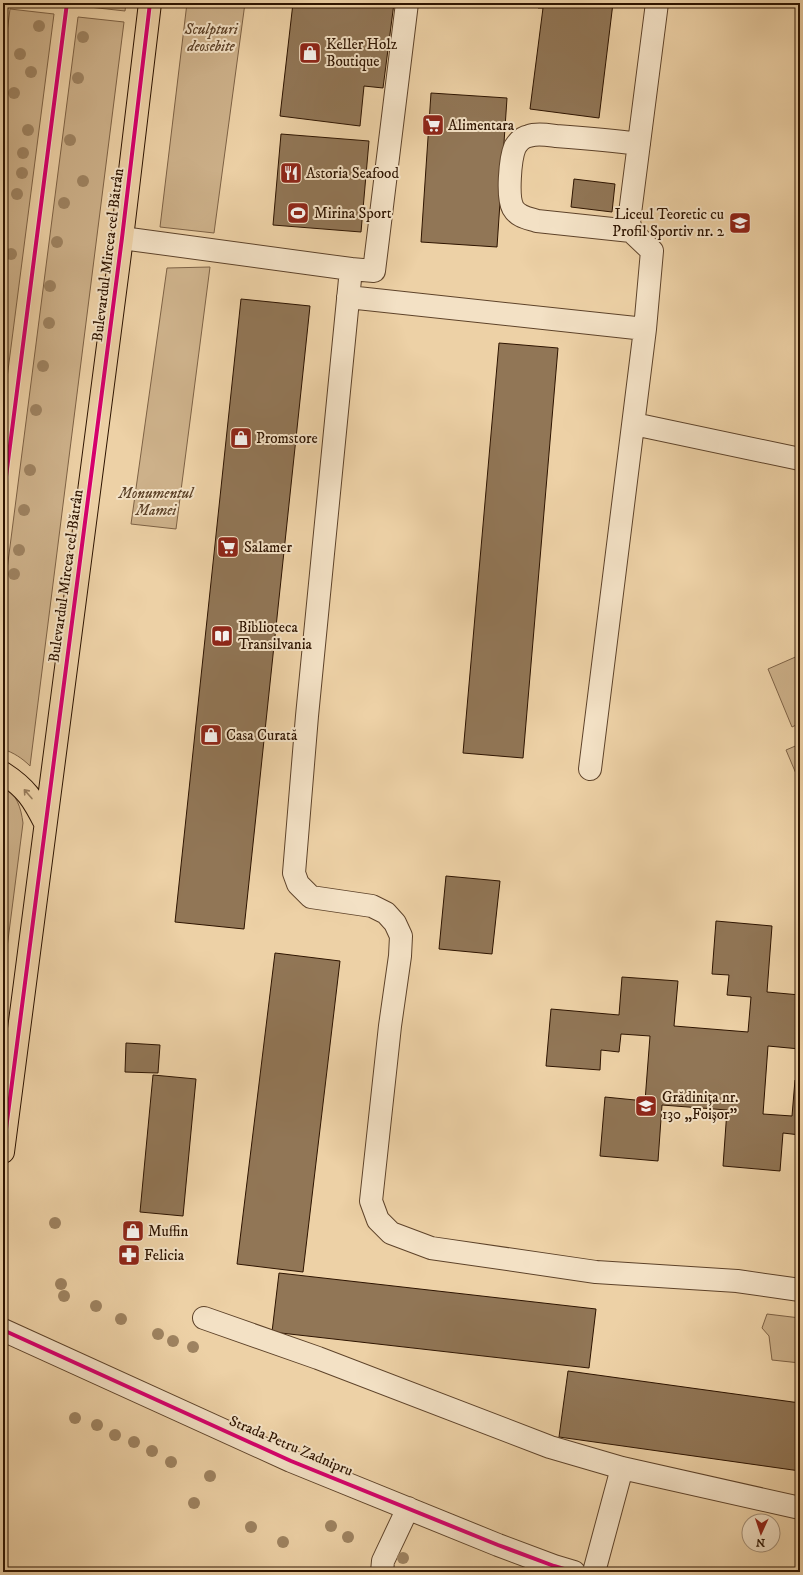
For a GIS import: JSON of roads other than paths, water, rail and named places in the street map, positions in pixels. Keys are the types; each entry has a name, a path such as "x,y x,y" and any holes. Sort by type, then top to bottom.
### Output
{"main road":[{"name":"Bulevardul Mircea cel Bătrân","path":"3,1152 122,238 150,3"},
{"path":"3,773 18,782 34,801 45,823"}],"street":[{"path":"122,238 374,271 407,3"},
{"path":"631,231 629,221 657,3"},
{"path":"590,769 634,424 652,250 631,231 537,221 522,217 513,208 511,197 512,162 515,148 521,140 533,135 614,140 639,144"},
{"path":"351,268 307,716 294,873 298,884 311,897 372,906 386,913 395,923 401,936 400,956 390,1026 371,1201 378,1220 391,1233 431,1248 596,1272 737,1281 800,1290"},
{"path":"348,297 645,329"},
{"path":"634,424 800,459"},
{"path":"204,1318 326,1361 550,1447 622,1468 800,1508"},
{"name":"Strada Petru Zadnipru","path":"3,1330 291,1461 505,1547 574,1572"},
{"path":"594,1572 622,1468"},
{"path":"382,1572 382,1561 408,1508"}],"place":[{"name":"Keller Holz Boutique","path":"310,53"},
{"name":"Alimentara","path":"433,125"},
{"name":"Astoria Seafood","path":"291,173"},
{"name":"Mirina Sport","path":"298,213"},
{"name":"Liceul Teoretic cu Profil Sportiv nr. 2","path":"740,223"},
{"name":"Promstore","path":"241,438"},
{"name":"Salamer","path":"228,547"},
{"name":"Biblioteca Transilvania","path":"222,636"},
{"name":"Casa Curată","path":"211,735"},
{"name":"Grădinița nr. 130 „Foișor”","path":"646,1106"},
{"name":"Muffin","path":"133,1231"},
{"name":"Felicia","path":"129,1255"}],"park label":[{"name":"Sculpturi deosebite","path":"211,38"},
{"name":"Monumentul Mamei","path":"156,502"}]}
